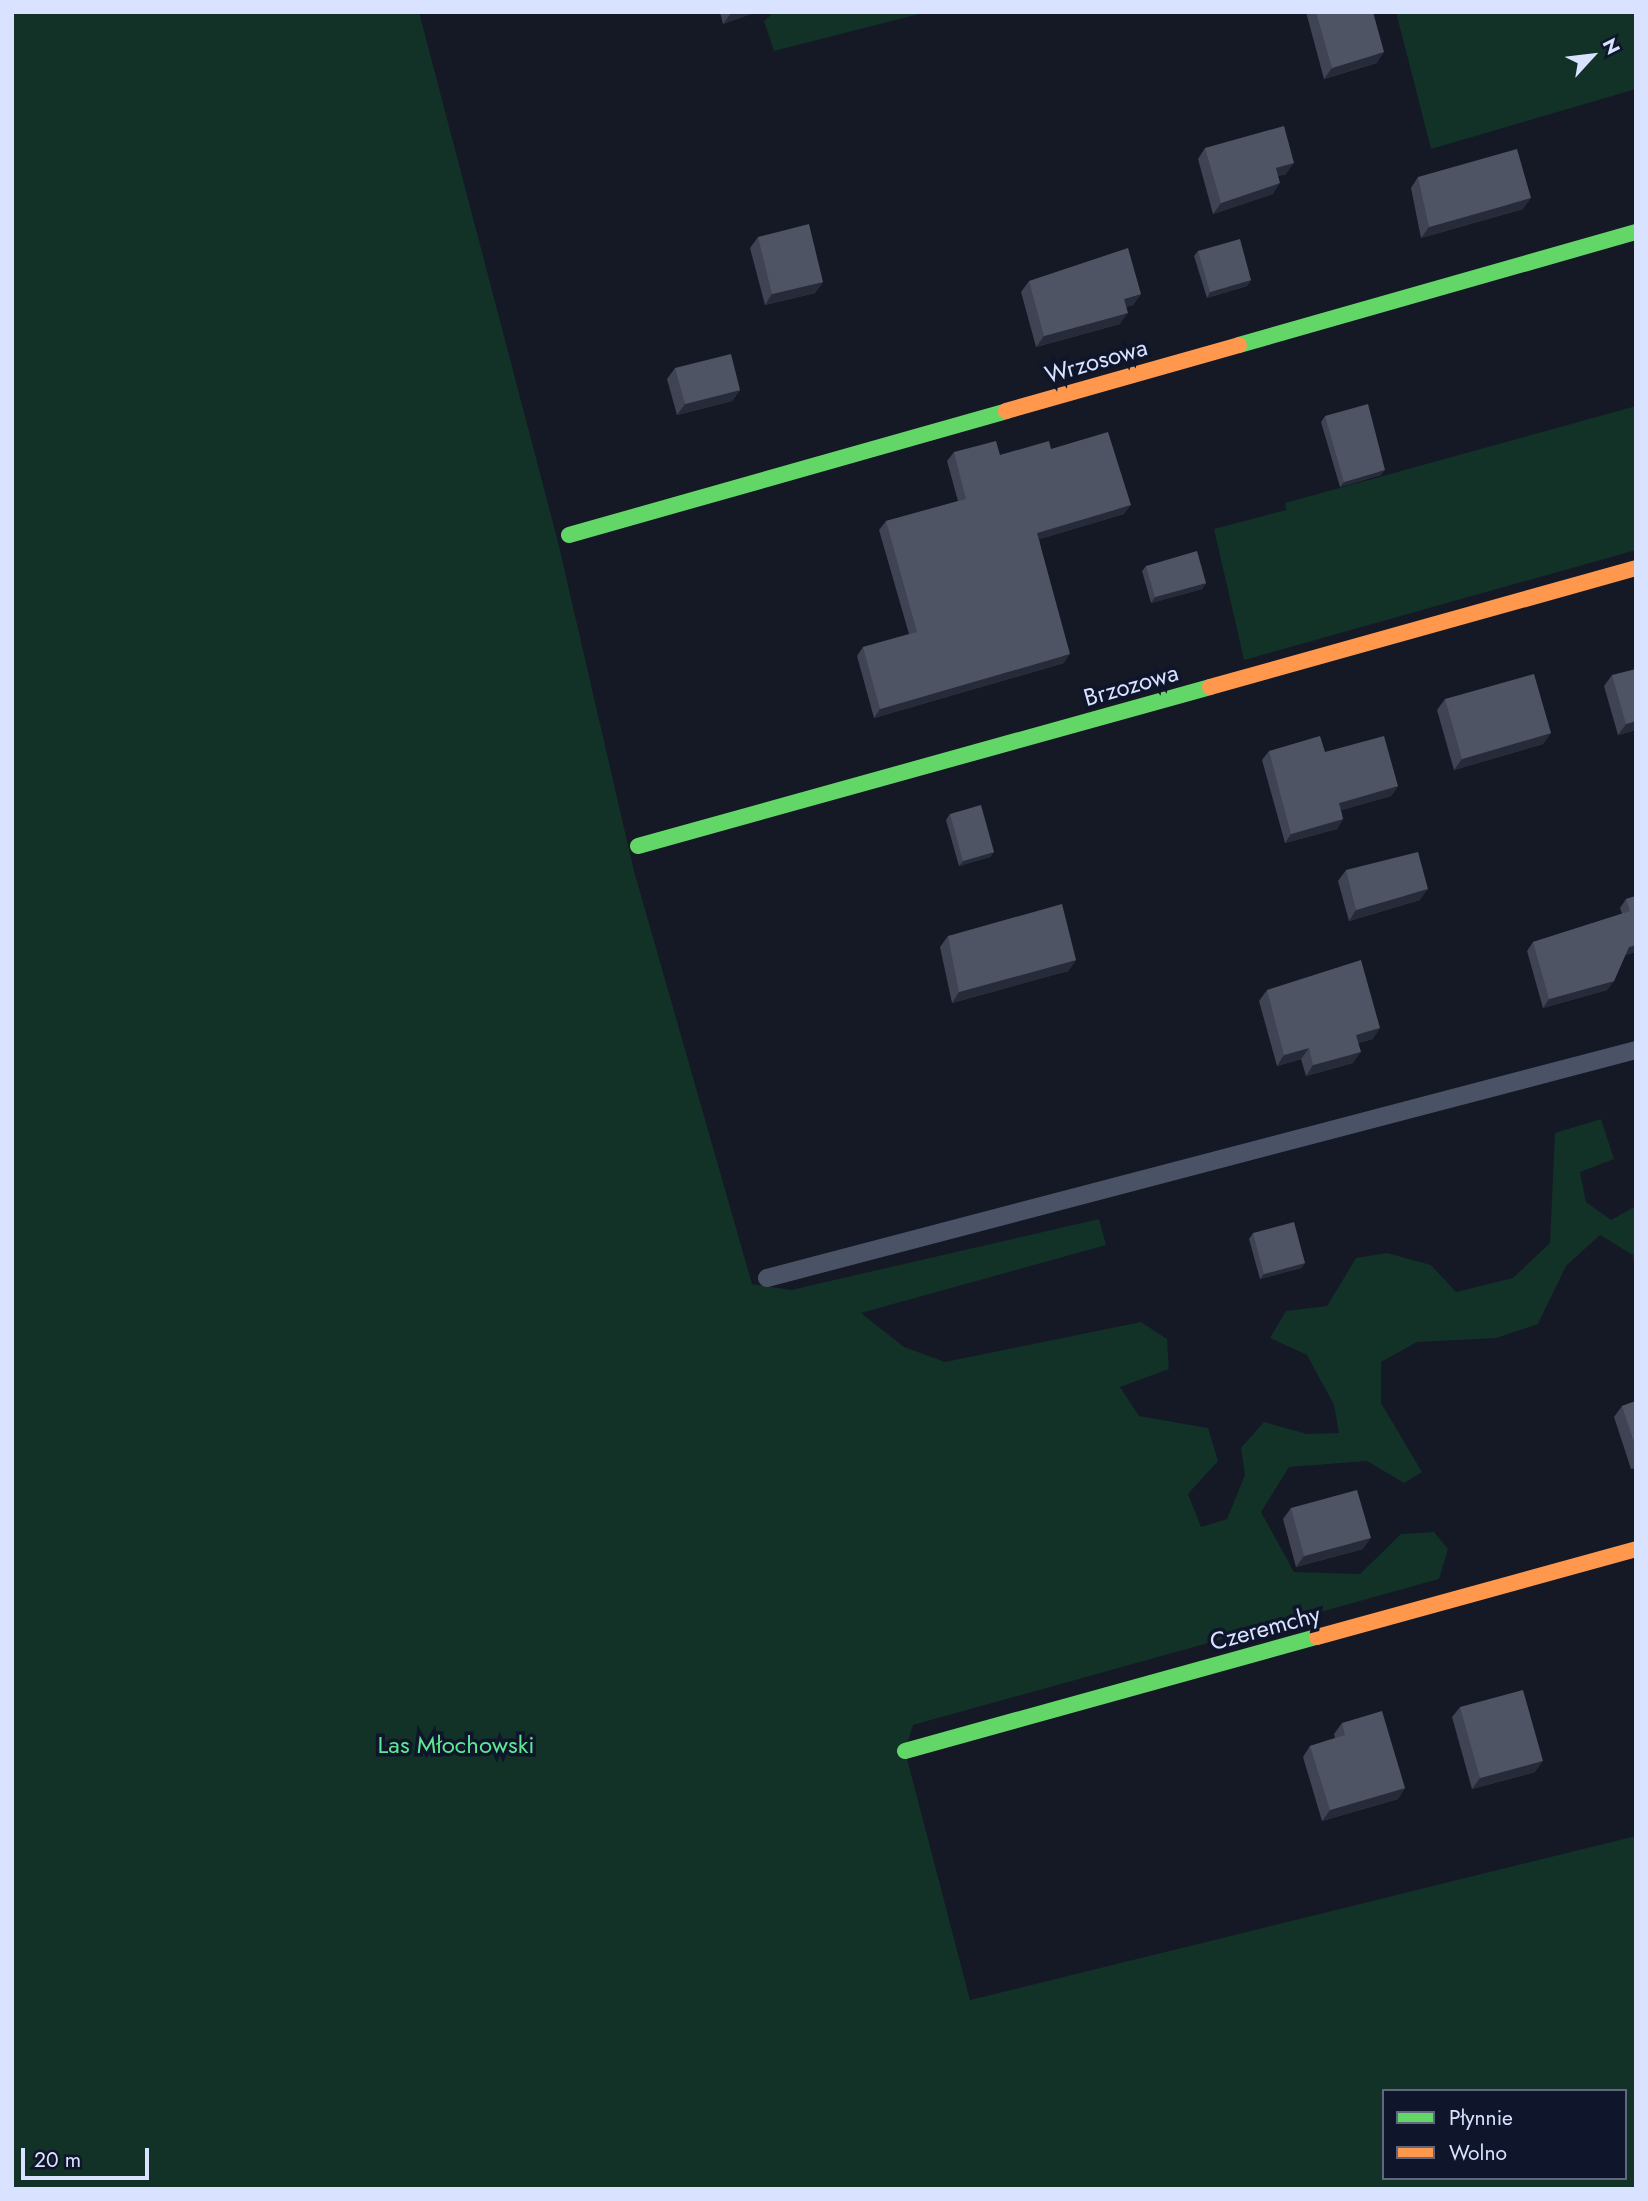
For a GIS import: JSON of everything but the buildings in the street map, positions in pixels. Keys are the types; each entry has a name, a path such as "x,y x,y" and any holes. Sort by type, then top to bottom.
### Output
{"street":[{"name":"Wrzosowa","path":"569,535 1636,232"},
{"name":"Brzozowa","path":"638,846 1636,568"},
{"name":"Czeremchy","path":"905,1751 1636,1549"}],"lane":[{"path":"768,1278 1636,1050"}],"green space":[{"name":"Las Młochowski","path":"12,12 419,12 558,542 634,871 752,1284 791,1290 1099,1219 1106,1245 861,1313 904,1347 945,1362 1141,1322 1167,1339 1169,1369 1120,1387 1139,1416 1208,1428 1218,1461 1188,1494 1201,1527 1227,1519 1245,1475 1241,1448 1264,1422 1307,1434 1339,1433 1334,1405 1307,1355 1270,1338 1286,1311 1327,1306 1356,1258 1387,1253 1431,1265 1456,1292 1513,1278 1550,1243 1555,1133 1601,1119 1614,1159 1580,1172 1586,1202 1611,1220 1636,1206 1636,1279 1633,1255 1600,1235 1566,1266 1538,1324 1496,1338 1417,1342 1381,1362 1381,1403 1422,1472 1404,1483 1367,1461 1289,1467 1261,1512 1294,1572 1360,1574 1401,1534 1434,1532 1448,1549 1439,1579 913,1725 905,1751 970,2000 1636,1836 1636,2189 12,2189"},
{"path":"774,12 927,12 774,51 764,21"},
{"path":"1396,12 1636,12 1636,89 1431,149"},
{"path":"1636,406 1636,550 1244,660 1214,529 1286,510 1285,503"}],"traffic: fast":[{"path":"1239,345 1636,232"},
{"path":"569,535 1006,411"},
{"path":"638,846 1210,687"},
{"path":"905,1751 1317,1637"}],"traffic: slow":[{"path":"1006,411 1239,345"},
{"path":"1210,687 1636,568"},
{"path":"1317,1637 1636,1549"}]}
